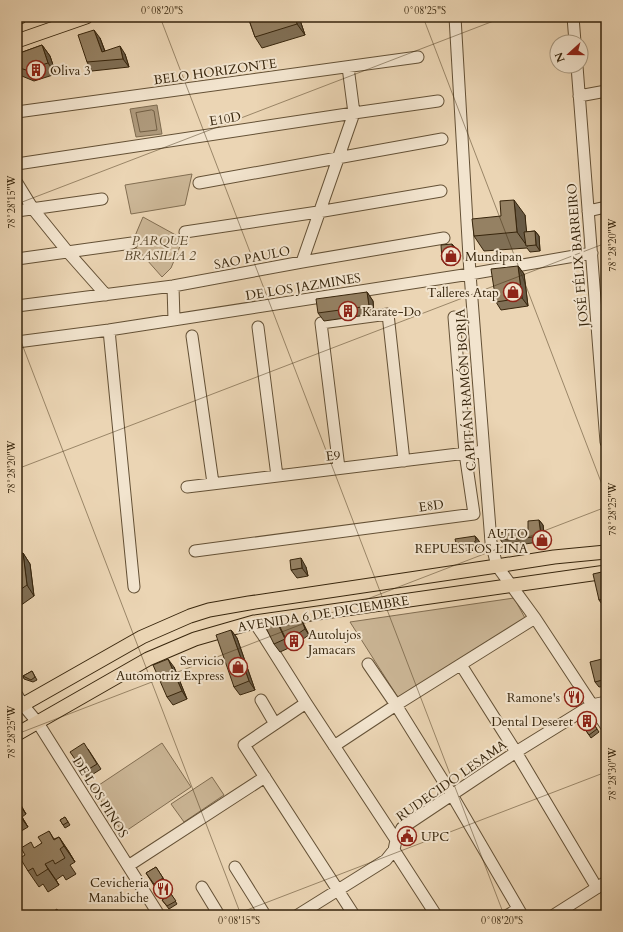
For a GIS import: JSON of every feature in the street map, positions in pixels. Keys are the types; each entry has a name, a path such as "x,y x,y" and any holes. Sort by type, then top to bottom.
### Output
{"main road":[{"path":"17,42 86,17"},
{"name":"AVENIDA 6 DE DICIEMBRE","path":"19,703 142,637 190,616 203,612 249,603 554,557 606,552"},
{"name":"AVENIDA 6 DE DICIEMBRE","path":"17,734 148,659 195,639 254,622 606,572"}],"street":[{"name":"CAPITÁN RAMÓN BORJA","path":"455,17 470,274 491,542 497,566 535,618 606,726"},
{"path":"573,17 574,34"},
{"name":"BELO HORIZONTE","path":"17,112 418,58"},
{"path":"302,262 318,212 339,159 354,113 348,67"},
{"name":"JOSÉ FÉLIX BARREIRO","path":"578,74 588,211 602,325 606,440"},
{"path":"579,96 606,90"},
{"name":"E10D","path":"17,164 438,101"},
{"path":"199,183 339,159 442,139"},
{"path":"17,183 33,209 67,251 106,295"},
{"path":"185,232 318,212 440,191"},
{"path":"17,211 102,200"},
{"path":"588,211 606,207"},
{"name":"SAO PAULO","path":"17,306 173,286 444,238"},
{"path":"17,259 132,243"},
{"name":"DE LOS JAZMINES","path":"17,342 109,330 470,274 592,252"},
{"path":"173,286 174,320"},
{"path":"339,468 321,323 388,314 404,461"},
{"name":"E8D","path":"195,551 474,514 465,453 454,317"},
{"path":"258,327 276,476"},
{"path":"109,330 134,587"},
{"path":"192,336 213,484"},
{"name":"E9","path":"187,487 483,451"},
{"path":"334,746 396,705 535,618"},
{"path":"254,622 334,746 436,915"},
{"path":"368,664 396,705 452,795 520,912 508,915"},
{"path":"461,665 601,885 554,915"},
{"path":"261,700 275,724"},
{"name":"RUDECIDO LESAMA","path":"298,915 386,860 395,845 402,828 516,752 592,705 606,702"},
{"name":"DE LOS PINOS","path":"19,703 38,723 159,915"},
{"path":"306,703 244,745 354,915"},
{"path":"128,866 265,777"},
{"path":"235,867 265,915"},
{"path":"202,887 219,915"}],"green space":[{"path":"192,174 185,205 131,214 125,185"},
{"name":"PARQUE BRASILIA 2","path":"143,217 183,239 171,268 162,277 132,243"},
{"path":"514,598 525,618 399,699 350,622"},
{"path":"162,743 191,787 123,833 93,789"},
{"path":"212,777 224,795 184,822 171,804"}],"water":[{"path":"157,105 162,134 136,137 130,109"}],"building":[{"path":"248,17 295,17 297,24 255,37"},
{"path":"94,30 102,52 120,46 123,59 87,62 78,35"},
{"path":"42,45 48,63 26,70 17,67 17,54"},
{"path":"514,200 517,232 474,236 472,219 501,216 500,201"},
{"path":"535,231 536,245 526,246 524,232"},
{"path":"452,244 453,256 451,259 442,260 441,245"},
{"name":"Talleres Atap","path":"518,266 522,298 496,302 491,269"},
{"path":"367,292 369,306 318,313 316,299"},
{"path":"539,520 541,536 508,540 501,539 498,536 497,533 528,530 528,521"},
{"path":"475,536 476,540 472,545 457,547 455,539"},
{"path":"23,553 27,585 17,592 17,556"},
{"path":"301,558 302,568 291,570 290,560"},
{"path":"606,571 606,598 599,600 593,574"},
{"path":"302,621 305,629 287,641 280,627"},
{"path":"278,624 285,639 274,644 265,626"},
{"name":"Servicio Automotriz Express","path":"231,630 249,681 234,687 216,635"},
{"path":"606,658 606,679 595,682 590,662"},
{"path":"168,659 182,691 167,697 153,665"},
{"path":"32,671 35,677 31,680 23,676"},
{"path":"574,687 577,691 575,696 572,698 567,691"},
{"path":"586,713 590,719 584,723 580,716"},
{"path":"593,723 597,729 589,735 585,729"},
{"path":"84,743 97,764 84,772 70,752"},
{"path":"606,763 606,770 602,765"},
{"path":"65,817 68,822 63,825 60,820"},
{"path":"49,831 54,840 59,837 64,846 60,849 65,858 55,864 53,860 45,864 48,869 37,876 33,868 28,871 20,858 25,855 21,848 31,842 34,848 42,843 38,837"},
{"path":"156,867 163,878 154,884 146,873"},
{"path":"164,881 167,886 158,892 154,887"},
{"path":"171,894 176,901 167,906 162,900"},
{"path":"17,908 21,915 17,915"},
{"path":"57,909 60,915 48,915"}],"place":[{"name":"Oliva 3","path":"36,70"},
{"name":"Mundipan","path":"451,256"},
{"name":"Talleres Atap","path":"513,292"},
{"name":"Karate-Do","path":"348,311"},
{"name":"AUTO REPUESTOS LINA","path":"542,540"},
{"name":"Autolujos Jamacars","path":"294,641"},
{"name":"Servicio Automotriz Express","path":"238,667"},
{"name":"Ramone's","path":"574,697"},
{"name":"Dental Deseret","path":"587,721"},
{"name":"UPC","path":"407,836"},
{"name":"Cevicheria Manabiche","path":"163,889"}]}
